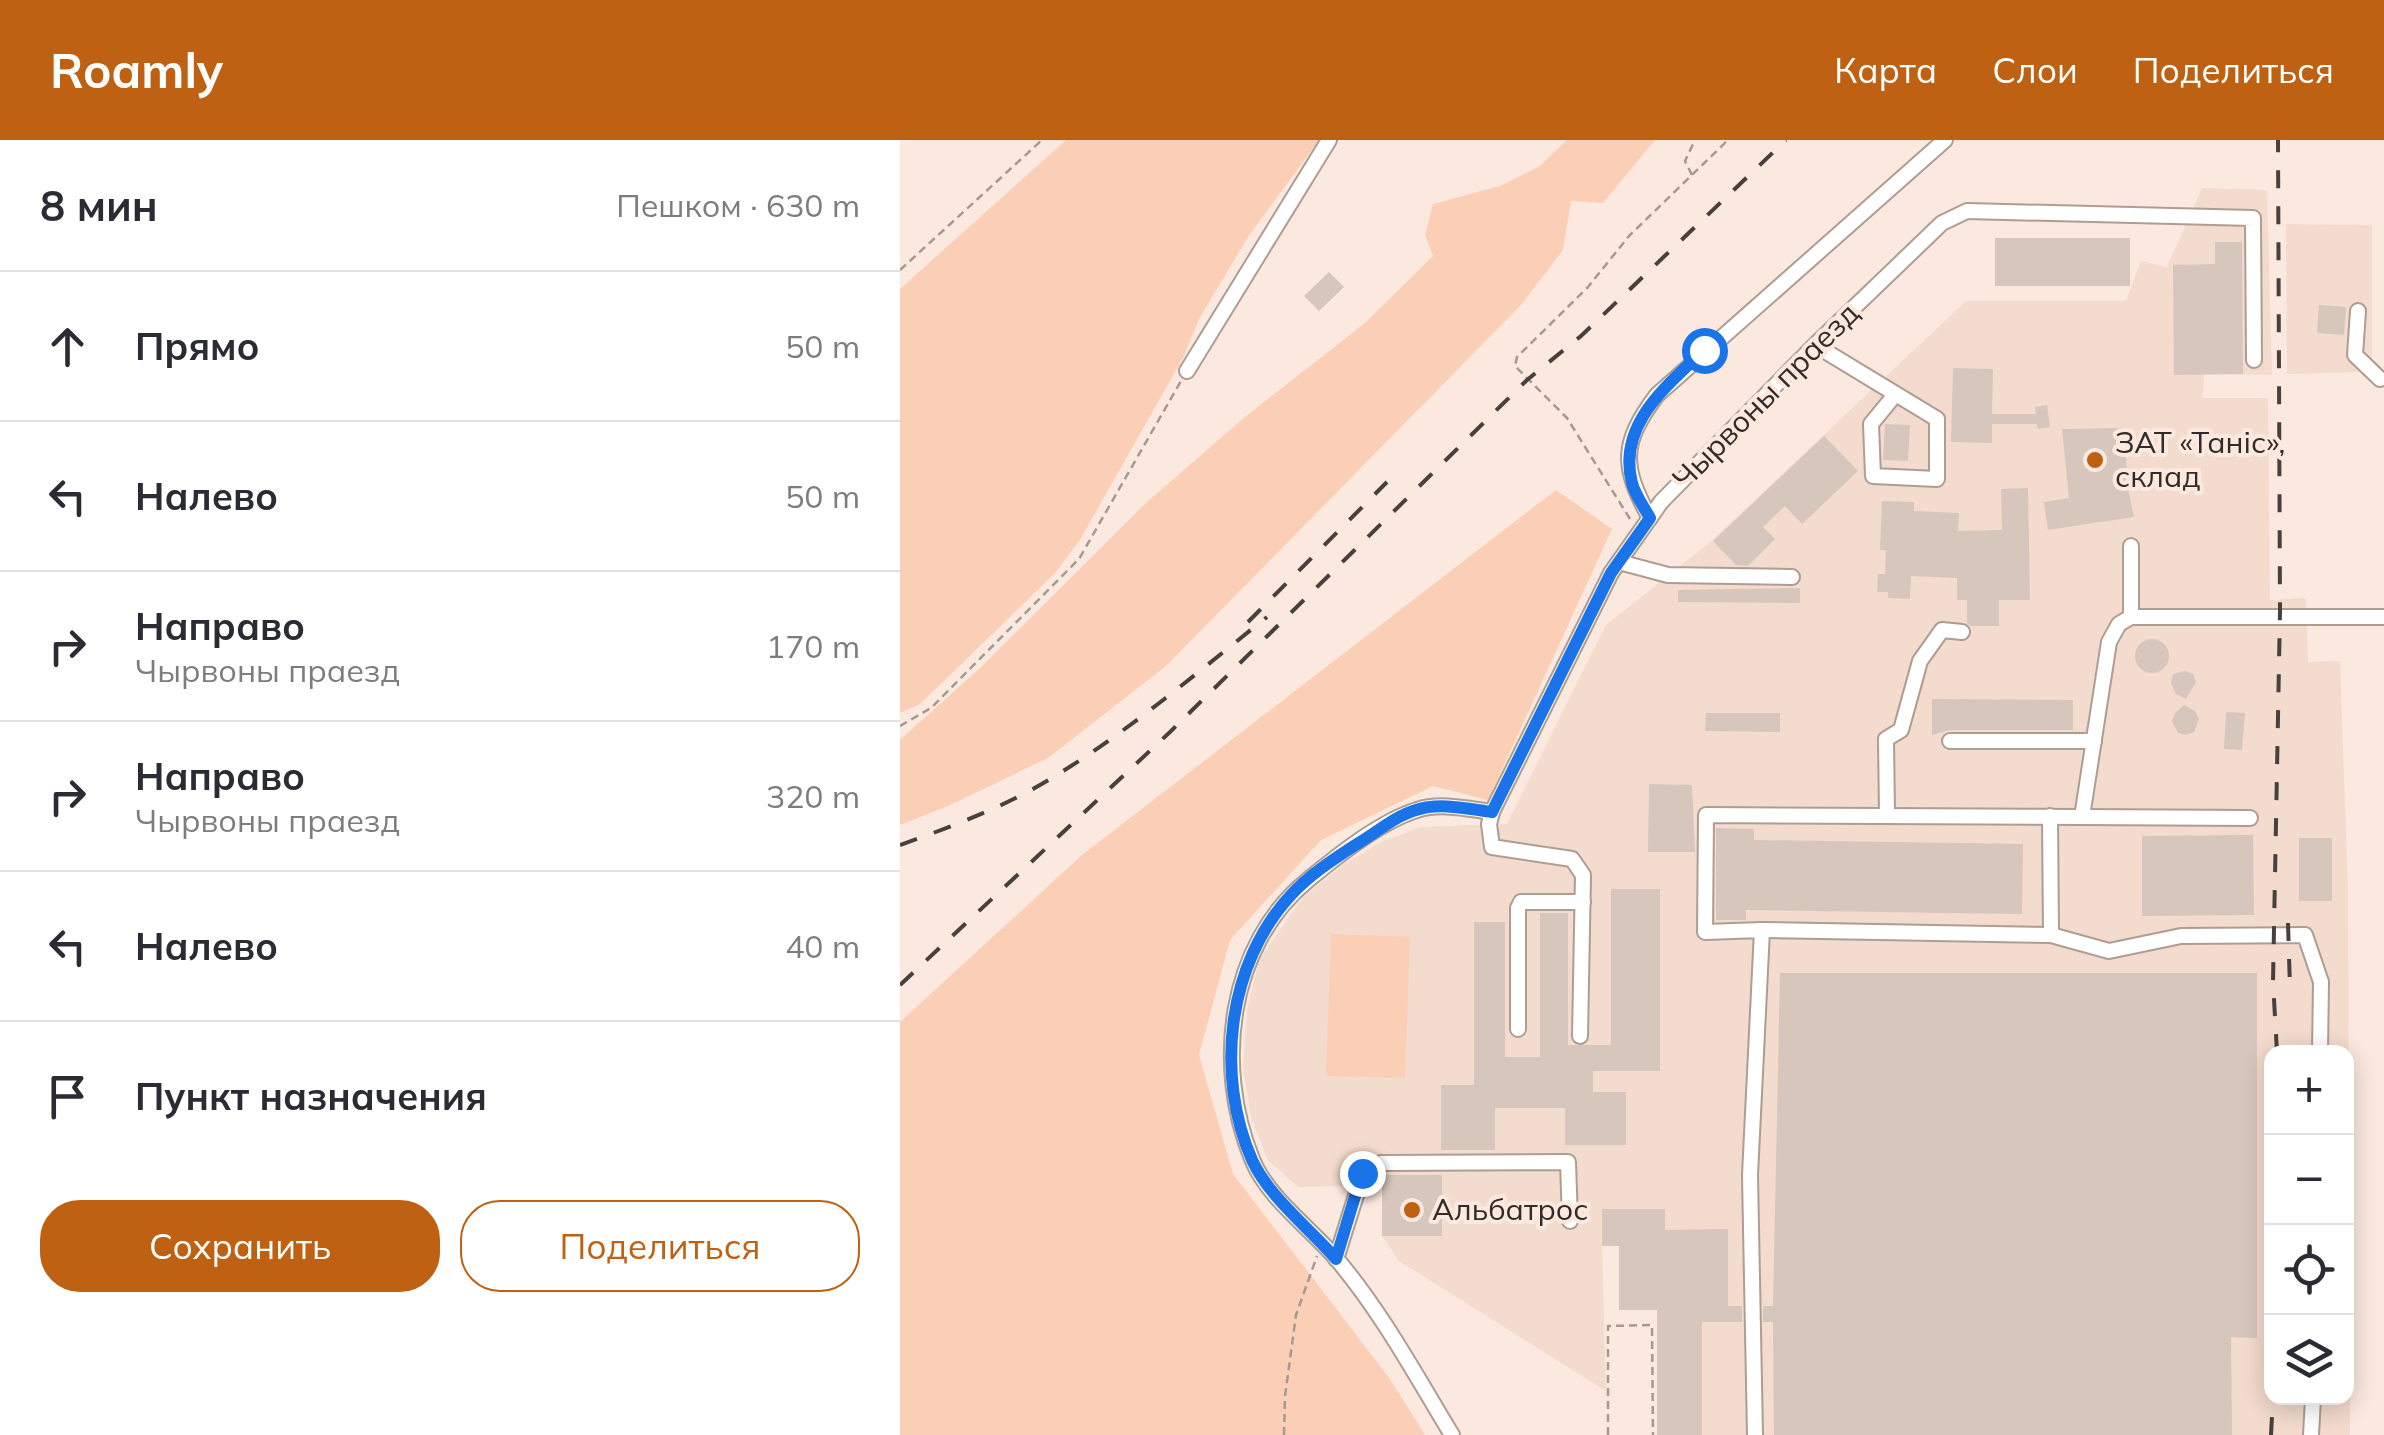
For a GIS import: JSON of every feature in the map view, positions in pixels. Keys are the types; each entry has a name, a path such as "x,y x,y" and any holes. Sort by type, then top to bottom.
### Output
{"street":[{"path":"1187,371 1329,140"},
{"path":"1650,518 1632,486 1628,454 1638,421 1657,396 1945,140"},
{"name":"Чырвоны праезд","path":"1492,812 1619,562 1662,502 1815,345 1942,223 1966,211 2252,218 2254,360"},
{"path":"2358,311 2355,355 2380,379"},
{"path":"1815,345 1936,419 1937,479 1873,476 1871,424 1894,396"},
{"path":"2131,546 2132,618"},
{"path":"1619,562 1668,575 1792,577"},
{"path":"2082,816 2109,642 2118,624 2132,618 2384,618"},
{"path":"1886,814 1886,739 1901,730 1920,661 1942,630 1962,632"},
{"path":"1950,741 2094,742"},
{"path":"1452,1435 1376,1310 1253,1162 1230,1068 1233,1024 1243,978 1254,950 1292,893 1336,858 1395,820 1428,808 1492,812 1492,847 1572,859 1583,875 1580,1036"},
{"path":"2250,818 1706,815 1705,932 2051,935 2109,951 2181,936 2305,934 2321,982 2320,1045"},
{"path":"2050,816 2051,935"},
{"path":"1518,1029 1521,902 1583,902"},
{"path":"1754,1435 1750,1175 1762,930"},
{"path":"1336,1259 1362,1173 1381,1163 1568,1162 1570,1221"},
{"path":"2311,1435 2313,1405"}],"path":[{"path":"900,270 1042,140"},
{"path":"1693,176 1685,160 1695,140"},
{"path":"1639,534 1568,418 1514,366 1517,357 1588,287 1630,236 1728,140"},
{"path":"900,726 931,708 1079,559 1187,371"},
{"path":"1284,1435 1296,1315 1322,1244"},
{"path":"1608,1435 1608,1326 1652,1325 1653,1435"}],"shaded area":[{"path":"1066,140 1319,140 1248,237 1199,319 1183,358 1081,538 1056,572 920,704 900,713 900,289"},
{"path":"1567,140 1655,140 1603,203 1571,201 1563,250 1521,305 1166,666 1048,758 900,825 900,740 980,668 1147,502 1245,417 1365,323 1433,256 1425,235 1433,204 1500,186 1540,166"},
{"path":"2202,188 2267,190 2272,375 2204,374 2203,398 2268,398 2270,600 2306,598 2308,662 2340,661 2349,1045 2264,1045 2264,1405 2350,1405 2350,1435 1657,1435 1657,1324 1668,1324 1668,1310 1619,1310 1619,1246 1602,1246 1606,1391 1399,1261 1382,1236 1382,1185 1298,1187 1267,1159 1251,1117 1243,1067 1247,1011 1259,960 1303,897 1343,865 1381,842 1421,827 1507,824 1606,625 1708,544 1966,301 2126,301 2141,261 2167,267"},
{"path":"2286,224 2372,225 2372,358 2361,372 2287,374"},
{"path":"1556,490 1612,529 1488,800 1433,786 1321,840 1230,940 1199,1055 1233,1174 1390,1379 1425,1435 900,1435 900,1022 1082,855"},
{"path":"1331,934 1410,937 1405,1078 1326,1076"}],"building":[{"path":"1995,238 2130,238 2130,286 1995,286"},
{"path":"2215,242 2242,242 2243,374 2174,375 2173,265 2215,264"},
{"path":"1329,272 1344,287 1319,311 1304,296"},
{"path":"2319,305 2346,307 2344,335 2317,333"},
{"path":"1953,368 1993,369 1992,414 2036,414 2035,407 2047,405 2050,427 1992,424 1992,443 1951,442"},
{"path":"1885,424 1910,425 1908,461 1883,460"},
{"path":"2124,428 2134,517 2048,530 2044,502 2069,498 2062,429"},
{"path":"1824,436 1858,471 1802,524 1785,506 1763,527 1775,539 1748,566 1736,565 1713,541"},
{"path":"2028,488 2030,600 1999,600 1999,626 1967,623 1967,600 1957,600 1957,578 1911,576 1910,599 1888,598 1888,592 1877,592 1878,574 1885,574 1886,550 1880,550 1882,501 1914,502 1914,511 1959,513 1958,531 2002,530 2001,489"},
{"path":"1800,588 1800,603 1678,602 1678,590"},
{"path":"2152,639 2164,644 2169,656 2164,668 2152,673 2140,668 2135,656 2140,644"},
{"path":"2173,674 2193,674 2196,682 2186,699 2176,694 2171,683"},
{"path":"1932,699 2073,700 2073,730 1950,730 1932,735"},
{"path":"2184,705 2195,711 2199,719 2194,732 2186,735 2178,733 2172,721"},
{"path":"2226,712 2245,713 2242,750 2224,749"},
{"path":"1706,713 1780,713 1780,732 1705,731"},
{"path":"1649,784 1692,785 1695,852 1648,852"},
{"path":"1716,828 1754,829 1754,840 2023,844 2022,914 1746,910 1746,920 1716,920"},
{"path":"2253,835 2254,915 2142,916 2142,836"},
{"path":"2299,838 2332,838 2332,901 2299,901"},
{"path":"1611,889 1660,889 1660,1071 1593,1071 1593,1092 1626,1092 1626,1145 1565,1145 1565,1108 1495,1108 1495,1150 1441,1150 1441,1085 1474,1085 1474,922 1505,922 1505,1057 1540,1057 1540,913 1568,913 1568,1045 1611,1045"},
{"path":"1780,973 2257,973 2257,1338 2231,1337 2232,1435 1774,1435 1773,1322 1763,1322 1763,1306 1773,1306"},
{"name":"Альбатрос","path":"1382,1175 1442,1175 1442,1236 1382,1236"},
{"path":"1602,1209 1665,1209 1665,1230 1728,1229 1728,1306 1742,1306 1742,1322 1702,1322 1702,1435 1657,1435 1657,1310 1619,1310 1619,1246 1602,1246"}],"railway":[{"path":"900,985 1170,732 1527,380 1581,336 1786,140"},
{"path":"2277,1045 2273,982 2280,611 2278,140"},
{"path":"1248,622 1387,482"},
{"path":"900,845 1006,803 1070,767 1267,617"},
{"path":"2288,923 2290,988"},
{"path":"2271,1435 2273,1405"}],"place":[{"name":"ЗАТ «Таніс», склад","path":"2095,460"},
{"name":"Альбатрос","path":"1412,1210"}],"route":[{"path":"1362,1173 1336,1259 1272,1189 1253,1162 1230,1068 1233,1024 1254,950 1292,893 1336,858 1395,820 1428,808 1492,812 1611,573 1650,518 1632,486 1628,454 1638,421 1657,396 1704,350"}]}
